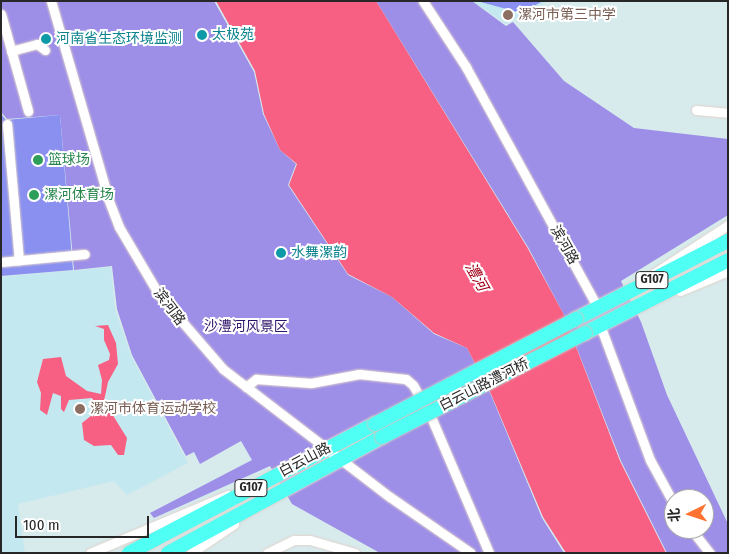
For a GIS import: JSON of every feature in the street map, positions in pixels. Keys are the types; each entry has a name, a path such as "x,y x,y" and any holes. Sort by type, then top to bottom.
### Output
{"highway":[{"name":"G107","path":"598,308 728,241"},
{"name":"G107","path":"600,325 728,260"},
{"name":"白云山路澧河桥","path":"375,424 598,308"},
{"name":"白云山路澧河桥","path":"382,437 600,325"},
{"name":"白云山路","path":"128,553 375,424"},
{"name":"白云山路","path":"168,553 382,437"}],"street":[{"name":"滨河路","path":"51,1 82,115 119,227 159,295 180,323 210,357 246,387 342,458 390,497 471,553"},
{"name":"滨河路","path":"423,1 470,75 598,308"},
{"path":"1,14 28,111"},
{"path":"11,51 37,44 44,50"},
{"path":"696,110 728,112"},
{"path":"7,124 19,260"},
{"path":"630,292 678,255 728,225"},
{"path":"1,262 85,254"},
{"path":"642,304 728,272"},
{"path":"600,325 650,460 666,489"},
{"path":"246,387 256,379 311,383 359,374 406,380 413,385 431,417 489,553"},
{"path":"90,553 280,473"},
{"path":"191,553 292,485"},
{"path":"699,539 710,553"},
{"path":"268,553 294,540 333,544 355,553"}],"shaded area":[{"name":"漯河市第三中学","path":"473,1 549,1 506,24"},
{"path":"477,1 543,1 521,13"},
{"name":"漯河体育场","path":"1,114 6,120 60,115 73,270 1,276"},
{"name":"漯河市体育运动学校","path":"111,267 115,309 131,356 188,463 127,495 114,481 18,504 25,553 1,553 1,277"}],"green space":[{"name":"沙澧河风景区","path":"1,1 214,1 254,72 263,114 280,150 296,164 288,185 348,275 392,297 434,334 467,348 491,395 542,518 564,553 380,553 292,504 270,466 154,518 150,513 252,460 241,441 200,464 194,452 186,456 132,355 117,309 112,266 74,270 60,115 7,119 1,112"},
{"path":"376,1 472,1 506,26 513,22 564,81 634,128 728,139 728,215 621,281 641,322 667,395 711,489 664,489 664,539 714,539 714,494 728,524 728,553 667,553 621,461 563,313 528,247"}],"water":[{"name":"澧河","path":"216,1 376,1 527,247 563,313 620,461 666,553 566,553 543,517 491,394 467,348 434,333 392,297 348,274 289,185 297,164 280,150 264,114 255,71"},
{"path":"108,325 116,343 118,364 108,382 104,401 127,438 124,455 118,455 111,445 94,446 84,440 82,423 97,411 92,398 69,400 64,412 61,409 61,396 53,393 47,415 40,410 41,393 37,382 43,359 61,357 66,376 87,391 101,394 102,380 98,365 109,360 110,354 104,340 104,329 95,326"}],"place":[{"name":"漯河市第三中学","path":"508,15"},
{"name":"太极苑","path":"202,35"},
{"name":"河南省生态环境监测","path":"46,39"},
{"name":"篮球场","path":"38,160"},
{"name":"漯河体育场","path":"34,195"},
{"name":"水舞漯韵","path":"281,253"},
{"name":"漯河市体育运动学校","path":"80,409"}]}
